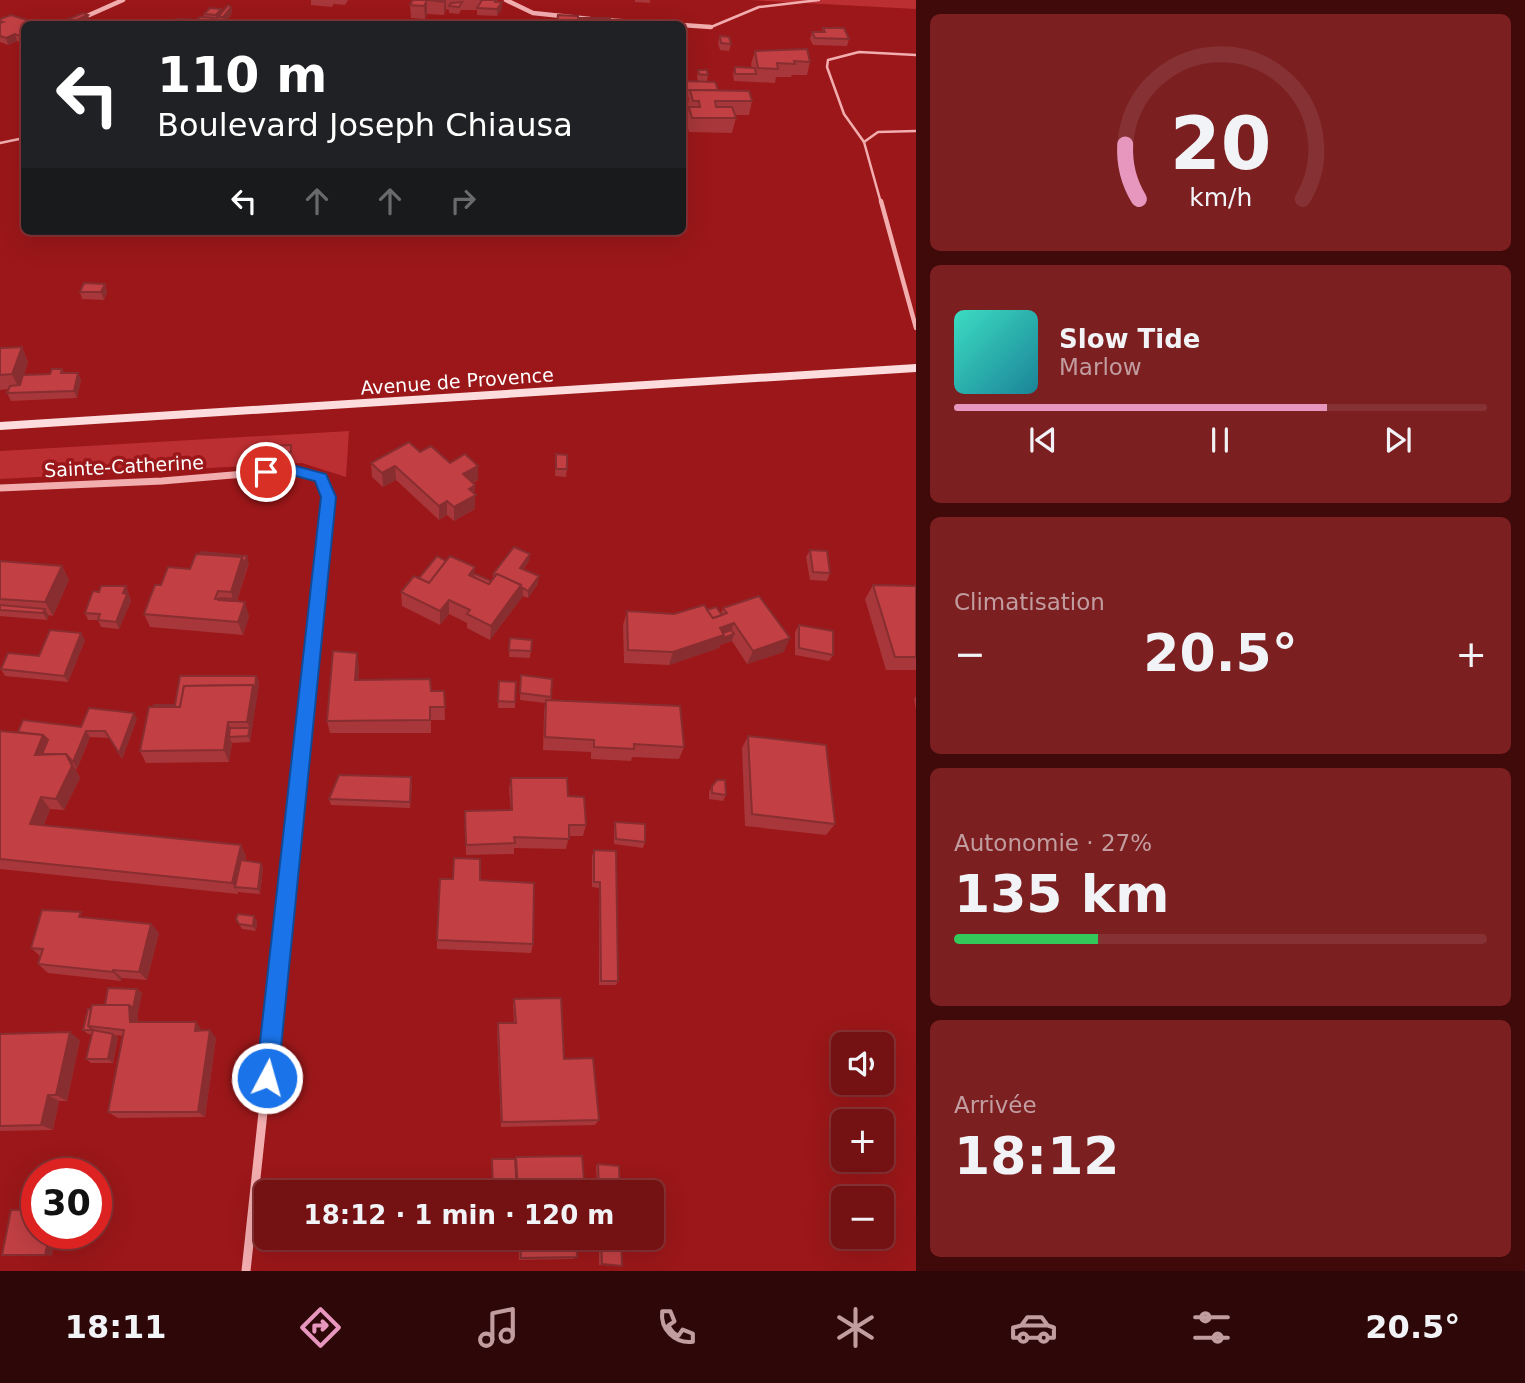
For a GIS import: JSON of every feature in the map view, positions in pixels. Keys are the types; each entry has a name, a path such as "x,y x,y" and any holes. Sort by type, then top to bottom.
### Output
{"main road":[{"name":"Avenue de Provence","path":"0,426 916,369"}],"street":[{"path":"76,21 123,0"},
{"path":"506,0 533,13 625,21"},
{"path":"686,25 711,27"},
{"name":"Sainte-Catherine","path":"0,488 162,481 292,470 321,478 328,497 246,1271"}],"lane":[{"path":"711,27 760,7 820,0"},
{"path":"916,55 835,55 828,60 827,67 844,114 864,142 916,328"},
{"path":"864,142 878,132 916,131"},
{"path":"0,143 21,139"}],"shaded area":[{"path":"749,0 916,0 916,9"},
{"path":"349,431 346,477 302,463 0,479 0,451"}],"building":[{"path":"413,0 427,0 424,6 410,5"},
{"path":"482,0 502,2 497,9 477,8"},
{"path":"462,2 459,7 449,6 451,3"},
{"path":"228,5 231,7 223,17 218,17"},
{"path":"210,8 221,9 216,15 204,14"},
{"path":"83,13 88,15 74,21 69,19"},
{"path":"11,15 30,21 21,21 21,37 15,34 6,38 0,36 0,23 3,22 0,19"},
{"path":"558,15 610,18 610,21 557,21"},
{"path":"200,17 214,18 212,21 174,21 176,19 197,20"},
{"path":"823,28 844,28 849,39 815,38 812,32 825,32"},
{"path":"720,36 729,37 731,44 721,43"},
{"path":"807,49 810,62 777,63 778,69 758,68 755,51"},
{"path":"735,67 755,68 756,74 735,74"},
{"path":"698,70 707,70 708,75 699,74"},
{"path":"686,81 715,82 718,90 686,90"},
{"path":"690,90 749,91 752,101 715,101 716,107 732,107 736,118 692,118 689,107 700,107 699,101 693,101"},
{"path":"84,283 105,284 101,292 80,292"},
{"path":"22,347 12,374 0,375 0,348"},
{"path":"52,369 62,369 61,373 78,373 74,391 7,393 10,386 20,385 23,375 50,374"},
{"path":"409,442 420,452 431,446 450,463 465,454 478,466 463,474 475,485 469,489 476,495 454,507 447,501 439,506 395,466 382,473 371,463"},
{"path":"291,445 291,452 276,453 276,446"},
{"path":"556,454 567,455 567,469 556,469"},
{"path":"514,547 530,554 520,568 539,576 528,591 523,588 521,592 521,585 493,574"},
{"path":"810,550 827,551 830,573 813,572"},
{"path":"196,554 242,557 231,592 218,591 215,599 245,602 238,622 144,614 155,585 161,585 168,567 190,569"},
{"path":"200,554 247,556 244,564 242,557"},
{"path":"437,556 446,561 429,583 419,578"},
{"path":"450,556 475,567 469,575 489,584 497,574 521,585 491,626 467,614 470,610 449,600 440,611 401,592 414,576 429,583"},
{"path":"0,561 62,566 45,602 0,599"},
{"path":"475,574 491,581 489,584 472,576"},
{"path":"873,585 916,586 916,657 895,657"},
{"path":"101,586 126,586 123,593 127,594 116,622 98,620 100,614 85,613 93,591 99,592"},
{"path":"759,596 790,638 753,651 734,623 720,628 724,635 673,652 628,650 627,611 674,614 704,605 713,618 727,613 723,608"},
{"path":"0,605 45,609 43,613 0,610"},
{"path":"716,607 722,615 713,618 707,610"},
{"path":"799,625 833,631 833,655 799,648"},
{"path":"50,630 81,633 64,676 1,669 8,653 39,656"},
{"path":"731,630 734,634 723,638 723,633"},
{"path":"510,638 532,640 531,651 509,650"},
{"path":"333,651 357,653 355,680 430,679 431,691 444,691 445,707 430,707 430,720 327,721"},
{"path":"521,675 552,679 551,697 520,693"},
{"path":"180,676 256,676 255,692 253,685 184,686 180,707 154,707 175,705"},
{"path":"499,681 516,682 515,702 498,701"},
{"path":"253,685 247,722 228,722 224,750 140,751 149,707 180,707 184,686"},
{"path":"546,700 680,706 684,747 634,744 634,749 594,747 594,740 545,737"},
{"path":"89,708 134,713 119,753 105,731 86,731 73,762 66,754 42,754 48,740 43,735 18,732 23,720 81,727"},
{"path":"230,728 250,728 248,736 229,737"},
{"path":"0,731 43,735 35,755 66,754 72,766 56,799 41,797 30,824 241,845 232,883 0,859"},
{"path":"748,736 826,745 835,824 752,814"},
{"path":"339,775 411,777 410,802 329,799"},
{"path":"511,778 567,778 568,796 584,797 586,825 569,825 569,839 514,837 515,843 466,845 465,811 512,810"},
{"path":"717,780 725,780 726,795 712,793 712,786"},
{"path":"615,822 645,824 645,842 616,839"},
{"path":"594,850 616,851 618,981 601,981 600,882 594,882"},
{"path":"454,858 480,859 480,880 534,883 533,944 437,940 440,879 453,879"},
{"path":"241,860 261,863 258,889 235,887"},
{"path":"42,910 81,912 79,917 151,924 139,972 38,964 43,949 31,948"},
{"path":"238,914 254,916 253,926 239,924 236,919"},
{"path":"108,988 137,989 133,1008 129,1005 105,1005"},
{"path":"561,998 564,1059 593,1058 599,1120 502,1122 498,1023 516,1023 514,999"},
{"path":"92,1005 129,1005 130,1022 196,1022 195,1031 210,1030 198,1112 108,1112 124,1030 88,1026"},
{"path":"88,1009 91,1009 88,1026 93,1030 83,1030"},
{"path":"93,1030 113,1034 108,1059 86,1059"},
{"path":"70,1032 56,1095 48,1095 41,1125 0,1126 0,1034"},
{"path":"582,1156 584,1180 517,1180 516,1157"},
{"path":"492,1159 515,1159 516,1180 493,1180"},
{"path":"598,1164 619,1166 620,1180 599,1180"},
{"path":"11,1210 21,1210 21,1249 46,1249 45,1255 2,1255"},
{"path":"521,1250 577,1250 577,1257 521,1258"},
{"path":"601,1250 621,1250 622,1266 602,1264"}],"route":[{"path":"266,472 292,470 321,478 328,497 267,1078"}]}
